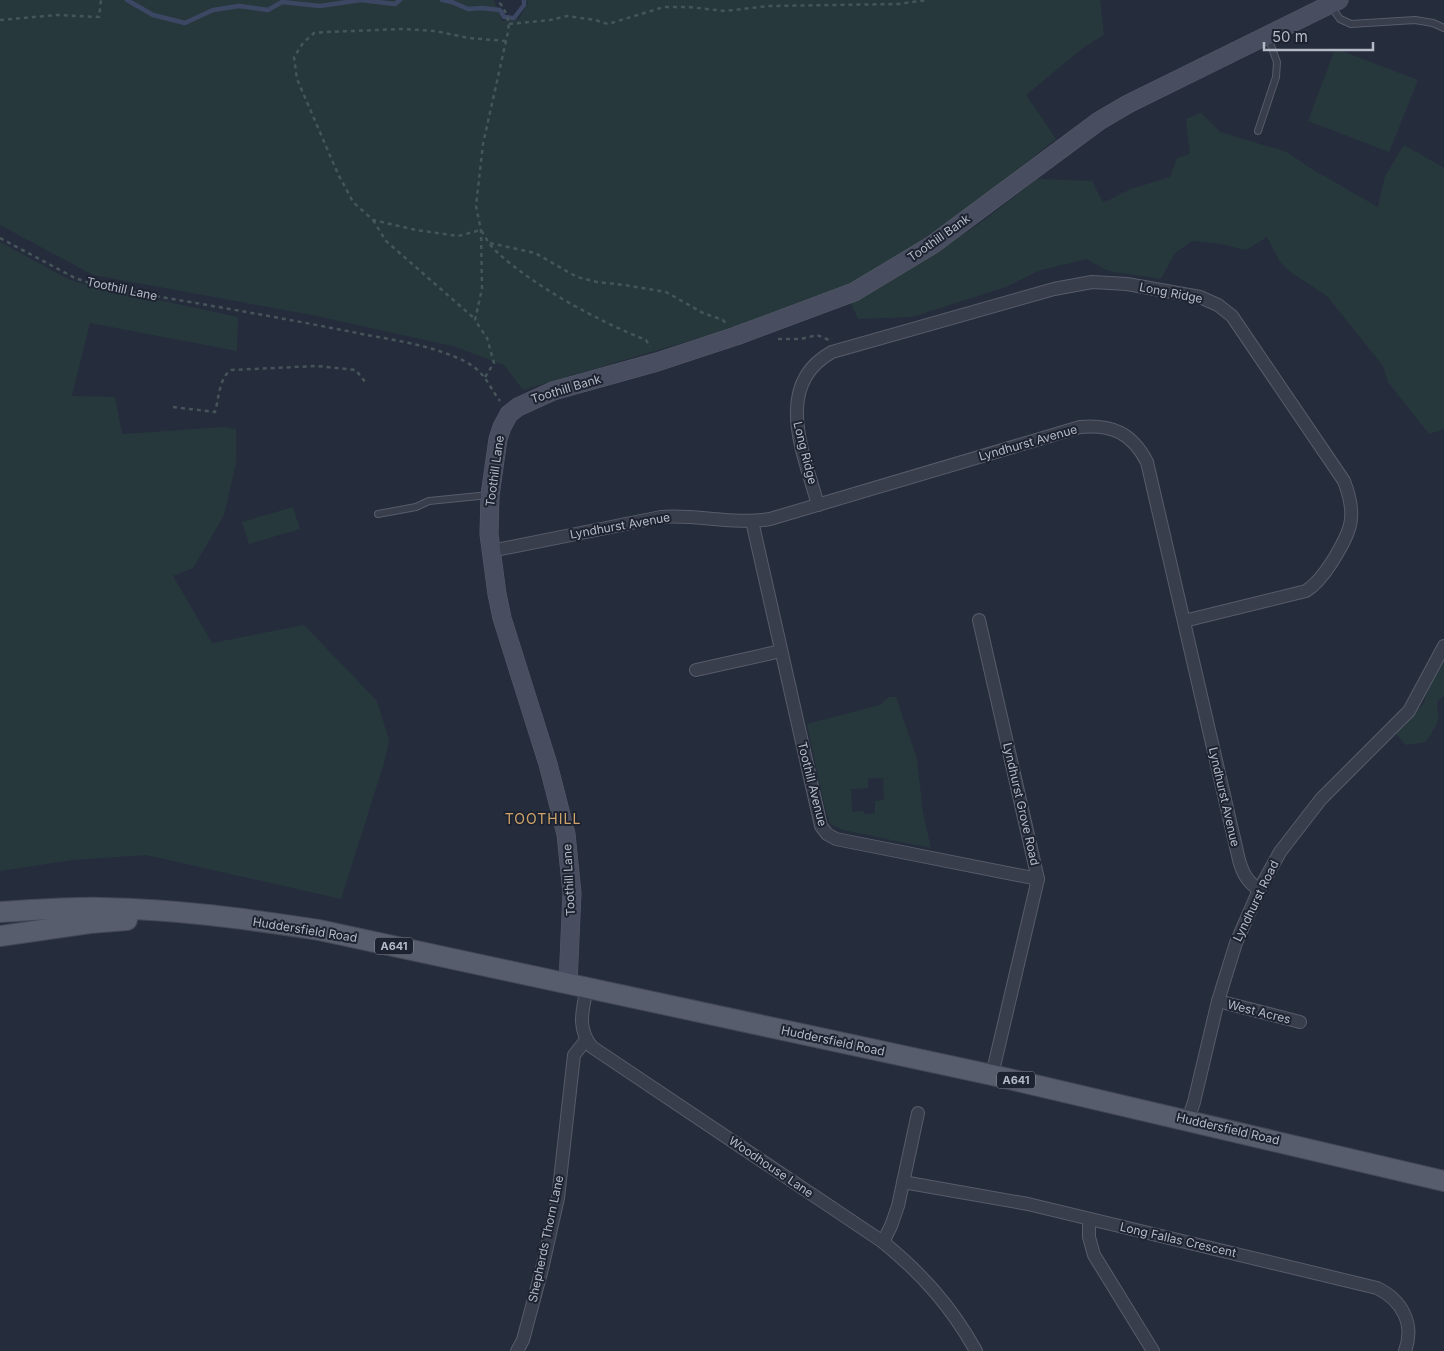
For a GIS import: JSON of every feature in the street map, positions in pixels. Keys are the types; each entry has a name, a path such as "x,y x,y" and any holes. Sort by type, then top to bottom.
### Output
{"main road":[{"name":"Huddersfield Road","path":"0,912 103,908 161,911 319,930 992,1075 1444,1181"},
{"name":"Huddersfield Road","path":"0,936 90,923 154,918 219,917"}],"street":[{"name":"Toothill Bank","path":"509,414 527,401 553,391 656,362 736,336 854,292 932,245 1098,121 1128,104 1268,36 1327,4"},
{"name":"Long Ridge","path":"818,505 796,416 797,396 810,371 820,360 832,352 1081,283 1116,282 1209,300 1232,316 1344,481 1351,508 1351,527 1343,545 1328,568 1306,592 1184,621"},
{"name":"Toothill Lane","path":"509,414 498,439 490,495 491,552 502,618 548,764 566,834 578,985"},
{"name":"Lyndhurst Avenue","path":"491,552 661,517 679,516 752,521 779,517 1080,427 1102,427 1114,430 1132,441 1147,462 1239,860 1247,881 1259,890"},
{"name":"Toothill Avenue","path":"752,521 821,826 827,834 836,839 1038,879"},
{"name":"Lyndhurst Grove Road","path":"979,620 1038,879 992,1075"},
{"name":"Lyndhurst Road","path":"1188,1120 1218,1001 1236,943 1259,890 1280,852 1321,799 1409,711 1444,646"},
{"path":"696,670 781,651"},
{"path":"578,985 582,1028 586,1040"},
{"name":"West Acres","path":"1218,1001 1300,1022"},
{"name":"Woodhouse Lane","path":"586,1040 600,1054 882,1242 904,1259 935,1290 954,1314 976,1351"},
{"name":"Shepherds Thorn Lane","path":"517,1351 523,1340 558,1198 574,1055 586,1040"},
{"path":"882,1242 895,1214 918,1113"},
{"name":"Long Fallas Crescent","path":"903,1182 1028,1204 1378,1288 1394,1298 1405,1314 1409,1337 1405,1351"},
{"path":"1089,1219 1089,1237 1094,1255 1153,1351"}],"lane":[{"path":"1327,4 1340,19 1351,24 1415,20 1433,23 1444,28"},
{"path":"1258,131 1276,77 1278,62 1268,36"},
{"path":"378,514 416,507 429,501 490,495"}],"path":[{"path":"1,21 56,15 99,17 100,0"},
{"path":"475,320 482,289 481,230 476,206 483,144 509,24 506,12 500,2 501,0"},
{"path":"509,24 550,20 567,16 588,18 608,24 664,7 689,6 725,10 769,6 898,4 927,0"},
{"path":"486,377 494,363 487,338 475,320 386,241 374,220 353,202 338,174 297,79 294,57 303,43 314,33 402,29 434,31 469,38 506,41"},
{"path":"374,220 416,230 458,236 481,230"},
{"path":"481,230 496,251 524,274 624,332 646,340 656,362"},
{"name":"Toothill Lane","path":"0,238 75,278 98,286 260,314 415,345 447,354 468,363 486,377 495,395 509,414"},
{"path":"490,243 534,253 577,277 597,282 666,292 702,313 723,320 736,336"},
{"path":"772,339 801,339 820,336 845,348"},
{"path":"173,408 215,412 222,382 226,374 232,370 317,366 356,370 365,382"}],"shaded area":[{"path":"0,0 494,0 502,21 519,19 528,3 526,0 1100,0 1104,35 1083,48 1026,95 1056,139 964,212 849,287 719,332 523,390 504,365 456,347 312,315 93,275 0,225"},
{"path":"1339,50 1418,80 1389,152 1308,121 1334,52"},
{"path":"1201,113 1220,132 1287,152 1310,168 1378,207 1385,176 1404,145 1444,168 1444,429 1429,434 1388,382 1383,366 1327,296 1289,271 1280,262 1267,237 1246,250 1222,244 1192,241 1175,253 1161,279 1108,271 1087,259 1041,270 1003,288 912,317 858,319 850,301 917,265 983,221 1037,179 1092,181 1103,203 1131,189 1170,177 1177,158 1190,154 1186,119"},
{"path":"0,242 66,278 79,283 238,317 237,351 90,323 72,396 115,397 122,434 224,427 236,429 236,463 224,515 193,568 173,576 212,643 304,625 377,701 389,740 384,763 341,899 146,855 73,860 0,871"},
{"path":"293,507 300,529 249,544 242,522"},
{"path":"1444,659 1444,696 1437,703 1437,723 1426,742 1406,745 1396,734 1423,704 1431,683"},
{"path":"889,697 896,697 917,759 923,812 931,848 843,830 830,824 807,724 880,705","holes":["868,778 883,778 884,800 875,801 875,814 864,814 864,811 852,812 851,789 868,788"]}],"waterway":[{"path":"127,0 153,15 185,23 213,10 239,6 268,10 282,2 320,6 361,0 395,4 400,0"},
{"path":"442,0 468,9 500,10 504,17 514,18 524,5 524,0"}],"district":[{"name":"TOOTHILL","path":"543,819"}]}
